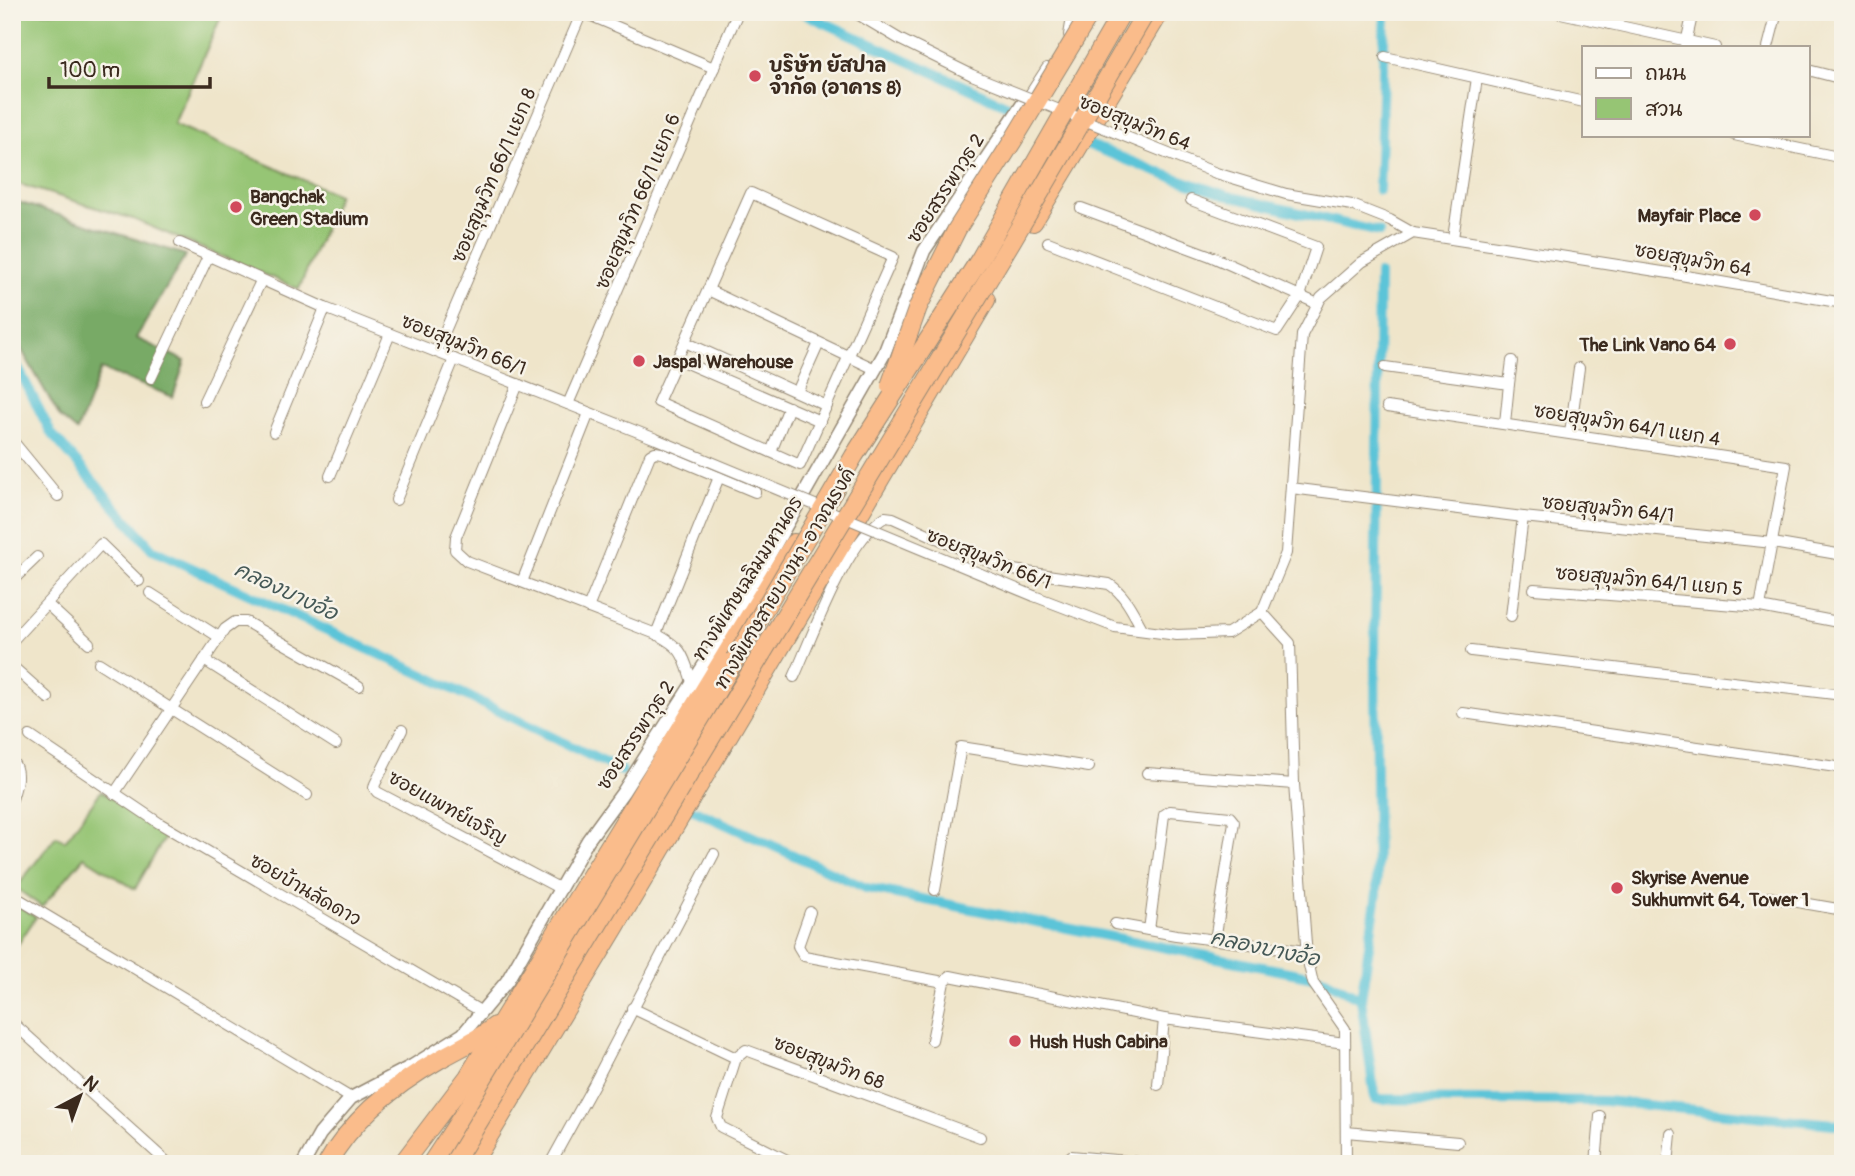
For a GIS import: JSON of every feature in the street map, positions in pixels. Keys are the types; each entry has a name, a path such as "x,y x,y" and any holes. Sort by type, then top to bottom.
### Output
{"highway":[{"path":"881,412 918,307 957,229 1091,12"},
{"name":"ทางพิเศษสายบางนา-อาจณรงค์","path":"430,1164 619,863 779,582 881,412 980,259 1124,12"},
{"name":"ทางพิเศษเฉลิมมหานคร","path":"402,1164 468,1077 729,646 886,395 974,262 1124,12"},
{"name":"ทางพิเศษสายบางนา-อาจณรงค์","path":"453,1164 1004,254 1146,12"},
{"path":"471,1164 1160,12"},
{"path":"327,1164 335,1149 366,1114 425,1067 477,1040 505,1017"},
{"path":"483,1164 514,1093"}],"street":[{"path":"582,12 714,68"},
{"name":"ซอยสุขุมวิท 66/1 แยก 8","path":"436,352 582,12"},
{"name":"ซอยสุขุมวิท 66/1 แยก 6","path":"568,404 738,12"},
{"name":"ซอยสุขุมวิท 64","path":"854,12 901,40 972,75 1216,173 1286,194 1352,205 1390,220 1413,233 1843,303"},
{"name":"ซอยสรรพาวุธ 2","path":"303,1164 320,1135 351,1098 412,1066 463,1034 507,981 559,888 727,629 884,354 924,251 1072,32 1073,12"},
{"path":"1556,12 1685,44 1705,46"},
{"path":"1609,24 1612,12"},
{"path":"1685,44 1693,12"},
{"path":"1768,46 1777,12"},
{"path":"1385,57 1582,102"},
{"path":"1810,70 1842,75"},
{"path":"1452,238 1477,78"},
{"path":"1739,136 1843,158"},
{"path":"751,193 893,257 800,466 658,402 685,342 751,193"},
{"path":"1048,242 1277,331 1300,296 1316,247 1191,201"},
{"path":"1081,208 1208,255 1318,304"},
{"path":"1346,1164 1345,1029 1313,983 1306,954 1294,784 1290,643 1262,612 1286,554 1302,335 1321,298 1362,262 1413,233"},
{"name":"ซอยสุขุมวิท 66/1","path":"180,243 325,308 656,439 1115,627 1177,635 1228,632 1262,612"},
{"path":"150,378 208,257"},
{"path":"204,401 261,281"},
{"path":"708,290 876,369"},
{"path":"274,432 325,308"},
{"path":"330,475 390,334"},
{"path":"685,342 827,406"},
{"path":"797,392 819,343"},
{"path":"396,500 454,359"},
{"path":"677,359 820,421"},
{"path":"1504,423 1512,361"},
{"path":"1385,367 1509,384"},
{"path":"1570,433 1578,368"},
{"path":"518,384 456,537 455,550 467,561 656,634 675,644 685,656 692,682"},
{"path":"771,452 789,407"},
{"name":"ซอยสุขุมวิท 64/1 แยก 4","path":"1387,407 1786,467 1773,543"},
{"path":"522,582 589,413"},
{"path":"12,440 58,496"},
{"path":"588,608 650,455 655,452 662,453 755,492"},
{"path":"656,634 719,477"},
{"name":"ซอยสุขุมวิท 64/1","path":"1291,488 1523,517 1773,543 1843,555"},
{"path":"794,677 839,578 866,534 885,517 1013,570 1109,584 1127,601 1143,630"},
{"path":"1511,616 1523,517"},
{"path":"1773,543 1760,607 1843,624"},
{"path":"12,641 102,544 139,581"},
{"path":"12,581 37,556"},
{"name":"ซอยสุขุมวิท 64/1 แยก 5","path":"1534,589 1760,607"},
{"path":"150,593 219,637"},
{"path":"47,604 89,643"},
{"path":"114,794 230,624 244,622 359,686"},
{"path":"1471,651 1843,695"},
{"path":"204,660 337,744"},
{"path":"99,663 307,795"},
{"path":"12,666 48,698"},
{"path":"1463,713 1843,768"},
{"name":"ซอยแพทย์เจริญ","path":"402,730 375,784 377,792 559,888"},
{"name":"ซอยบ้านลัดดาว","path":"30,736 114,794 482,1012"},
{"path":"935,890 961,747 1089,767"},
{"path":"12,761 16,765 17,786 12,799"},
{"path":"1147,773 1294,784"},
{"path":"1149,930 1164,815 1170,811 1230,817 1234,822 1215,940"},
{"path":"550,1164 714,854"},
{"path":"12,895 351,1098"},
{"path":"1769,897 1843,910"},
{"path":"810,912 798,946 804,956 944,982"},
{"path":"1115,924 1306,954"},
{"path":"932,1040 944,982 950,976 1164,1019 1345,1044"},
{"name":"ซอยสุขุมวิท 68","path":"632,1008 736,1058 747,1050 980,1138"},
{"path":"1158,1085 1164,1019"},
{"path":"12,1022 169,1164"},
{"path":"736,1058 717,1118 721,1127 795,1164"},
{"path":"1596,1164 1600,1116"},
{"path":"1346,1132 1458,1142"},
{"path":"1668,1164 1671,1134"},
{"path":"1071,1156 1160,1164"}],"green space":[{"path":"12,12 223,12 174,124 338,195 299,289 133,219 12,182"},
{"path":"12,200 186,255 136,338 185,361 173,397 101,369 77,431 60,417 12,333"},
{"path":"101,791 166,835 135,889 84,857 42,907 16,888 56,836 65,841"},
{"path":"12,902 36,917 12,953"}],"waterway":[{"path":"801,12 1010,107"},
{"path":"1379,190 1385,12"},
{"path":"1087,144 1225,195 1379,232"},
{"path":"1361,999 1377,893 1375,653 1379,274"},
{"name":"คลองบางอ้อ","path":"12,356 51,433 153,550 426,676 622,771"},
{"name":"คลองบางอ้อ","path":"694,810 866,888 1323,979 1361,999 1375,1099 1605,1101 1843,1125"}],"place":[{"name":"บริษัท ยัสปาล จำกัด (อาคาร 8)","path":"755,76"},
{"name":"Bangchak Green Stadium","path":"236,207"},
{"name":"Mayfair Place","path":"1755,215"},
{"name":"The Link Vano 64","path":"1730,344"},
{"name":"Jaspal Warehouse","path":"639,361"},
{"name":"Skyrise Avenue Sukhumvit 64, Tower 1","path":"1617,888"},
{"name":"Hush Hush Cabina","path":"1015,1041"}]}
